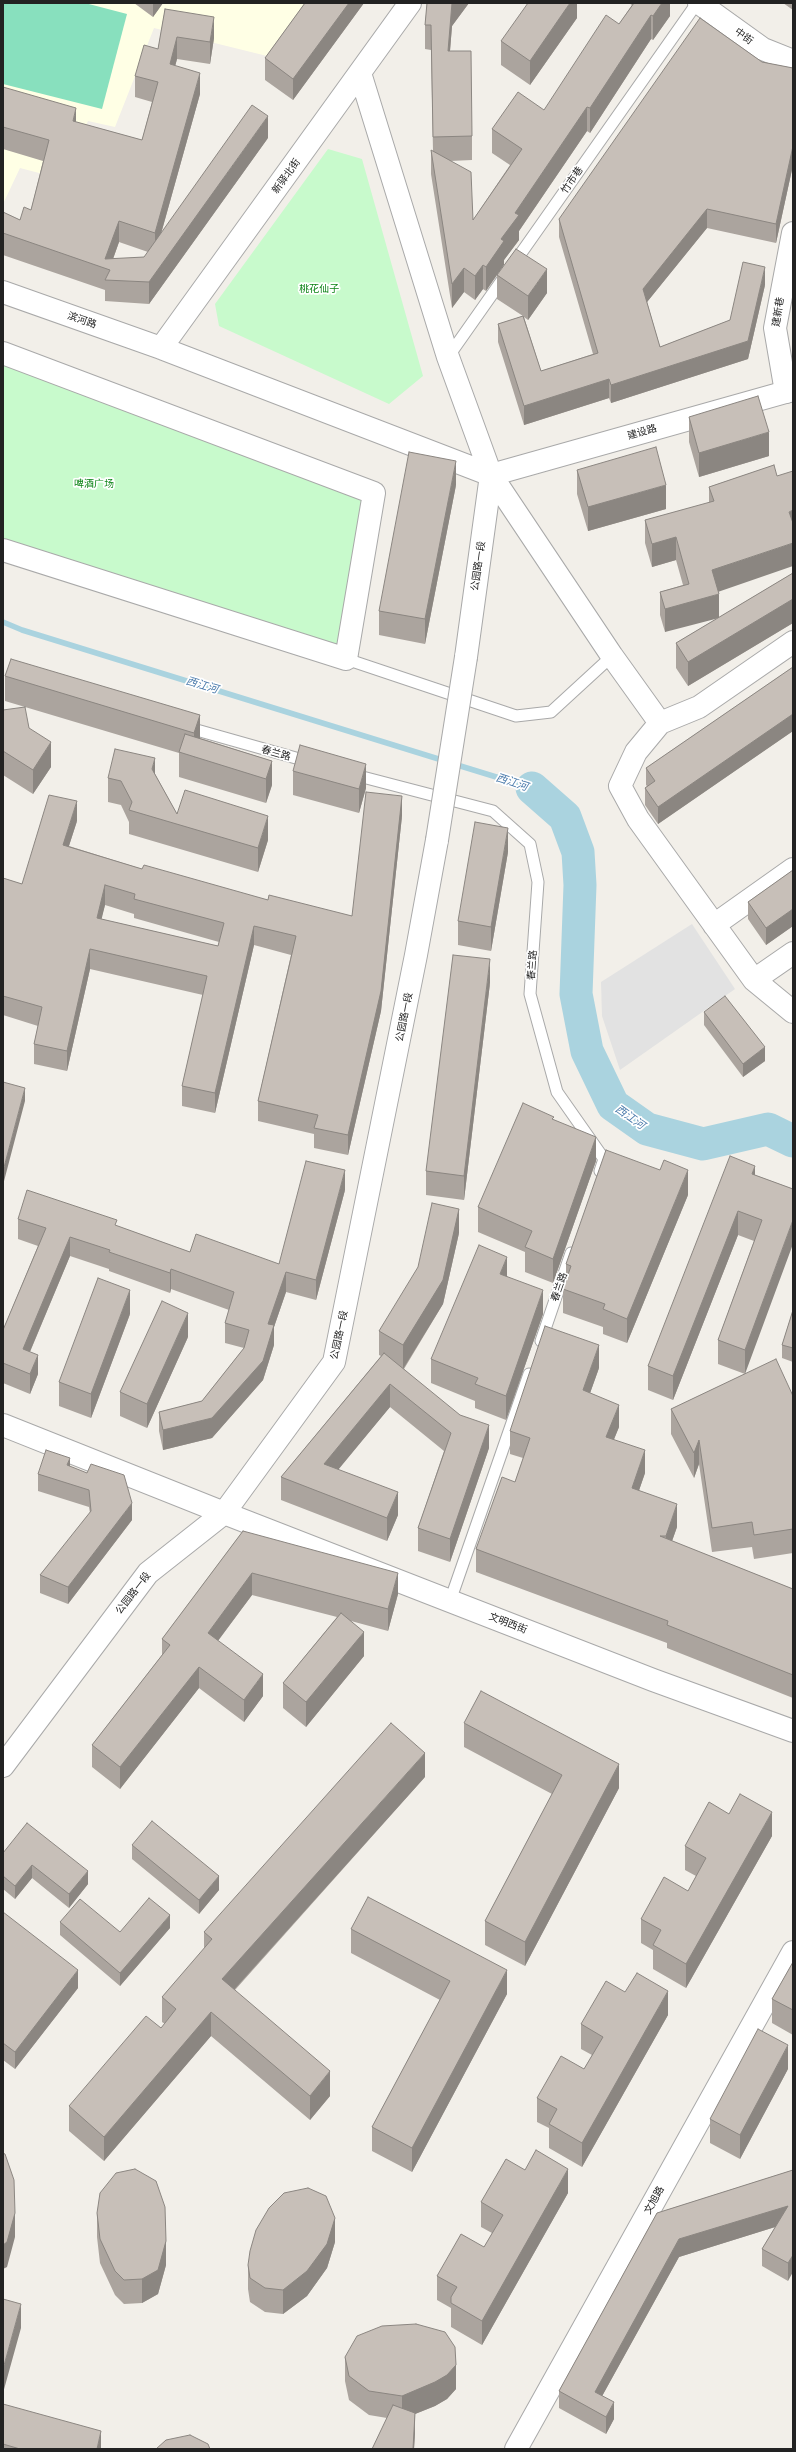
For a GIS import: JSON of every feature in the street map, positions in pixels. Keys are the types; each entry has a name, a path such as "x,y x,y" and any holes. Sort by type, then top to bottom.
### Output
{"street":[{"name":"新驿北街","path":"162,348 410,3"},
{"name":"中街","path":"698,3 763,49 793,61"},
{"path":"360,73 448,357 491,475 612,656 660,723"},
{"name":"建新巷","path":"790,391 775,328 793,233"},
{"name":"滨河路","path":"3,292 162,348 491,475"},
{"path":"3,354 374,493 346,659 3,550"},
{"name":"建设路","path":"491,475 790,391"},
{"name":"公园路一段","path":"3,1766 148,1573 224,1513 334,1362 416,955 437,840 466,657 491,475"},
{"path":"793,642 699,707 660,723 636,752 620,786 638,819 754,980 793,1012"},
{"path":"714,925 793,869"},
{"path":"754,980 793,953"},
{"name":"文明西街","path":"3,1425 450,1601 793,1731"},
{"name":"文旭路","path":"516,2449 793,1952"}],"lane":[{"name":"竹市巷","path":"448,357 698,3"},
{"path":"346,659 516,716 551,712 612,656"},
{"name":"春兰路","path":"172,723 324,766"},
{"name":"春兰路","path":"339,770 493,811 530,844 538,882 530,994 556,1092 604,1159 596,1181"},
{"name":"春兰路","path":"450,1601 575,1241"}],"shaded area":[{"path":"3,3 323,3 267,56 154,28 115,127 88,121 62,179 20,168 3,204"},
{"path":"692,924 735,989 620,1070 602,1016 601,982"}],"green space":[{"path":"3,3 85,3 127,14 102,109 3,84"},
{"name":"桃花仙子","path":"328,149 362,159 423,376 389,404 219,326 215,304"},
{"name":"啤酒广场","path":"3,353 374,493 346,659 3,550"}],"building":[{"path":"305,3 349,3 293,79 265,58"},
{"path":"427,3 452,3 448,51 471,51 472,136 433,137 431,25 425,25"},
{"path":"528,3 570,3 530,61 501,41"},
{"path":"634,3 662,3 653,16 651,15 590,108 587,107 515,213 519,215 501,239 504,241 486,267 483,265 475,276 464,268 452,284 431,150 471,172 473,220 522,149 492,129 518,92 544,110 606,15 619,24"},
{"path":"165,9 214,17 210,42 177,37 170,64 200,73 155,233 119,221 105,259 144,257 252,105 268,116 149,282 105,280 110,270 3,233 3,212 20,220 24,207 31,210 49,140 3,127 3,87 76,108 73,121 142,140 158,82 135,76 144,45 158,49"},
{"path":"700,18 762,62 793,68 793,146 776,224 707,209 643,289 660,347 730,320 743,262 765,267 748,341 611,385 609,379 524,406 498,324 523,316 541,371 598,353 559,219"},
{"path":"516,249 547,269 528,296 497,275"},
{"path":"758,396 769,432 699,453 689,417"},
{"path":"656,447 666,485 588,507 577,470"},
{"path":"409,452 456,461 425,619 379,611"},
{"path":"774,465 777,476 793,471 793,510 789,512 793,523 793,543 712,570 719,594 665,609 660,592 689,584 676,537 652,544 645,520 714,501 709,487"},
{"path":"793,573 793,599 688,662 676,643"},
{"path":"11,659 200,715 194,733 5,676"},
{"path":"793,667 793,714 658,807 645,788 655,781 646,768"},
{"path":"25,707 29,728 51,742 33,770 3,751 3,710"},
{"path":"185,734 272,761 266,779 179,752"},
{"path":"300,745 366,764 359,789 293,771"},
{"path":"115,749 155,758 152,769 177,814 185,790 268,816 258,848 129,810 132,802 121,781 108,778"},
{"path":"366,792 402,796 381,991 348,1135 314,1128 318,1115 258,1101 296,936 254,926 215,1093 182,1086 207,976 90,949 67,1051 34,1044 42,1007 3,996 3,878 22,884 49,795 77,801 63,845 142,869 144,865 268,900 269,895 352,916","holes":["105,885 135,894 134,899 224,923 218,946 97,918"]},
{"path":"475,822 508,828 491,927 458,921"},
{"path":"793,870 793,909 766,928 748,902"},
{"path":"453,955 490,959 464,1176 426,1171"},
{"path":"725,996 765,1047 743,1064 704,1012"},
{"path":"3,1082 25,1088 3,1171"},
{"path":"523,1103 554,1117 552,1119 596,1137 553,1259 525,1247 532,1231 478,1207"},
{"path":"606,1150 660,1170 664,1160 688,1170 627,1319 603,1309 605,1304 563,1289 571,1266 566,1264"},
{"path":"730,1156 755,1166 752,1174 793,1189 793,1220 745,1350 718,1340 762,1220 738,1211 673,1376 648,1366"},
{"path":"306,1161 345,1170 316,1280 286,1272 268,1324 274,1325 263,1361 212,1418 163,1430 159,1412 202,1401 244,1348 249,1330 225,1323 234,1292 171,1269 170,1273 109,1252 110,1250 70,1237 23,1349 38,1355 30,1374 3,1363 3,1330 46,1228 18,1219 27,1190 117,1220 115,1225 190,1252 196,1234 279,1264"},
{"path":"432,1203 459,1209 443,1280 403,1345 379,1331 418,1267"},
{"path":"479,1245 507,1257 500,1274 543,1290 506,1396 475,1384 478,1378 431,1359"},
{"path":"98,1278 130,1290 91,1394 59,1382"},
{"path":"162,1301 188,1313 147,1404 120,1392"},
{"path":"793,1310 793,1348 782,1345"},
{"path":"545,1326 599,1345 583,1390 619,1405 606,1437 645,1450 632,1488 677,1504 666,1536 660,1536 793,1589 793,1675 667,1625 668,1621 476,1549 502,1477 515,1482 530,1438 510,1431"},
{"path":"384,1353 460,1415 489,1425 450,1539 418,1528 451,1433 390,1384 324,1464 398,1492 387,1518 281,1477"},
{"path":"776,1359 793,1396 793,1529 754,1535 752,1522 712,1528 699,1440 694,1453 671,1409"},
{"path":"46,1450 70,1458 67,1465 87,1473 91,1464 124,1475 132,1503 68,1587 40,1575 91,1511 89,1490 38,1474"},
{"path":"243,1531 398,1573 388,1609 252,1573 208,1633 263,1674 244,1700 199,1667 120,1767 92,1745 170,1645 162,1639"},
{"path":"341,1613 364,1632 306,1702 283,1683"},
{"path":"481,1691 619,1764 525,1942 485,1921 562,1775 464,1723"},
{"path":"391,1723 425,1753 222,1979 330,2071 310,2096 211,2012 104,2137 69,2106 146,2016 161,2028 176,2009 162,1997 212,1939 204,1932"},
{"path":"740,1794 772,1812 686,1964 653,1945 661,1930 641,1919 664,1877 688,1891 706,1858 685,1846 709,1802 729,1814"},
{"path":"152,1821 219,1876 199,1900 132,1845"},
{"path":"27,1823 88,1871 69,1894 32,1865 15,1886 3,1876 3,1853"},
{"path":"368,1897 507,1970 412,2148 372,2127 450,1981 351,1929"},
{"path":"149,1898 170,1915 120,1973 60,1922 80,1899 120,1932"},
{"path":"3,1912 78,1970 15,2052 3,2043"},
{"path":"793,1962 793,2010 772,1999"},
{"path":"637,1973 668,1991 582,2143 549,2124 557,2109 537,2098 561,2056 584,2069 603,2037 581,2024 606,1981 625,1992"},
{"path":"758,2029 788,2045 740,2135 710,2119"},
{"path":"536,2150 568,2169 482,2321 451,2303 451,2297 457,2287 437,2276 461,2234 484,2247 503,2215 481,2202 506,2159 525,2170"},
{"path":"3,2153 5,2154 14,2180 15,2213 7,2242 3,2245"},
{"path":"135,2169 156,2181 165,2207 166,2241 158,2270 142,2279 124,2280 115,2271 100,2239 97,2213 100,2193 116,2173"},
{"path":"793,2170 793,2255 788,2263 762,2249 788,2206 679,2239 595,2392 614,2402 606,2417 559,2391 657,2213"},
{"path":"308,2188 326,2196 335,2218 327,2244 307,2271 283,2290 265,2288 250,2278 248,2265 256,2230 269,2208 284,2193"},
{"path":"3,2299 21,2304 3,2369"},
{"path":"416,2324 445,2332 455,2347 456,2365 447,2375 435,2382 402,2396 369,2391 349,2376 345,2357 357,2336 382,2326"},
{"path":"3,2404 101,2431 97,2449 20,2449 3,2444"},
{"path":"393,2405 415,2413 413,2449 372,2449"},
{"path":"190,2435 208,2444 210,2449 156,2449 166,2440"}],"waterway":[{"name":"西江河","path":"3,622 22,630 445,761"},
{"name":"西江河","path":"454,764 532,788"},
{"name":"西江河","path":"532,788 565,817 578,852 580,885 576,994 587,1051 613,1105 647,1129 703,1144 768,1129 793,1141"}]}
